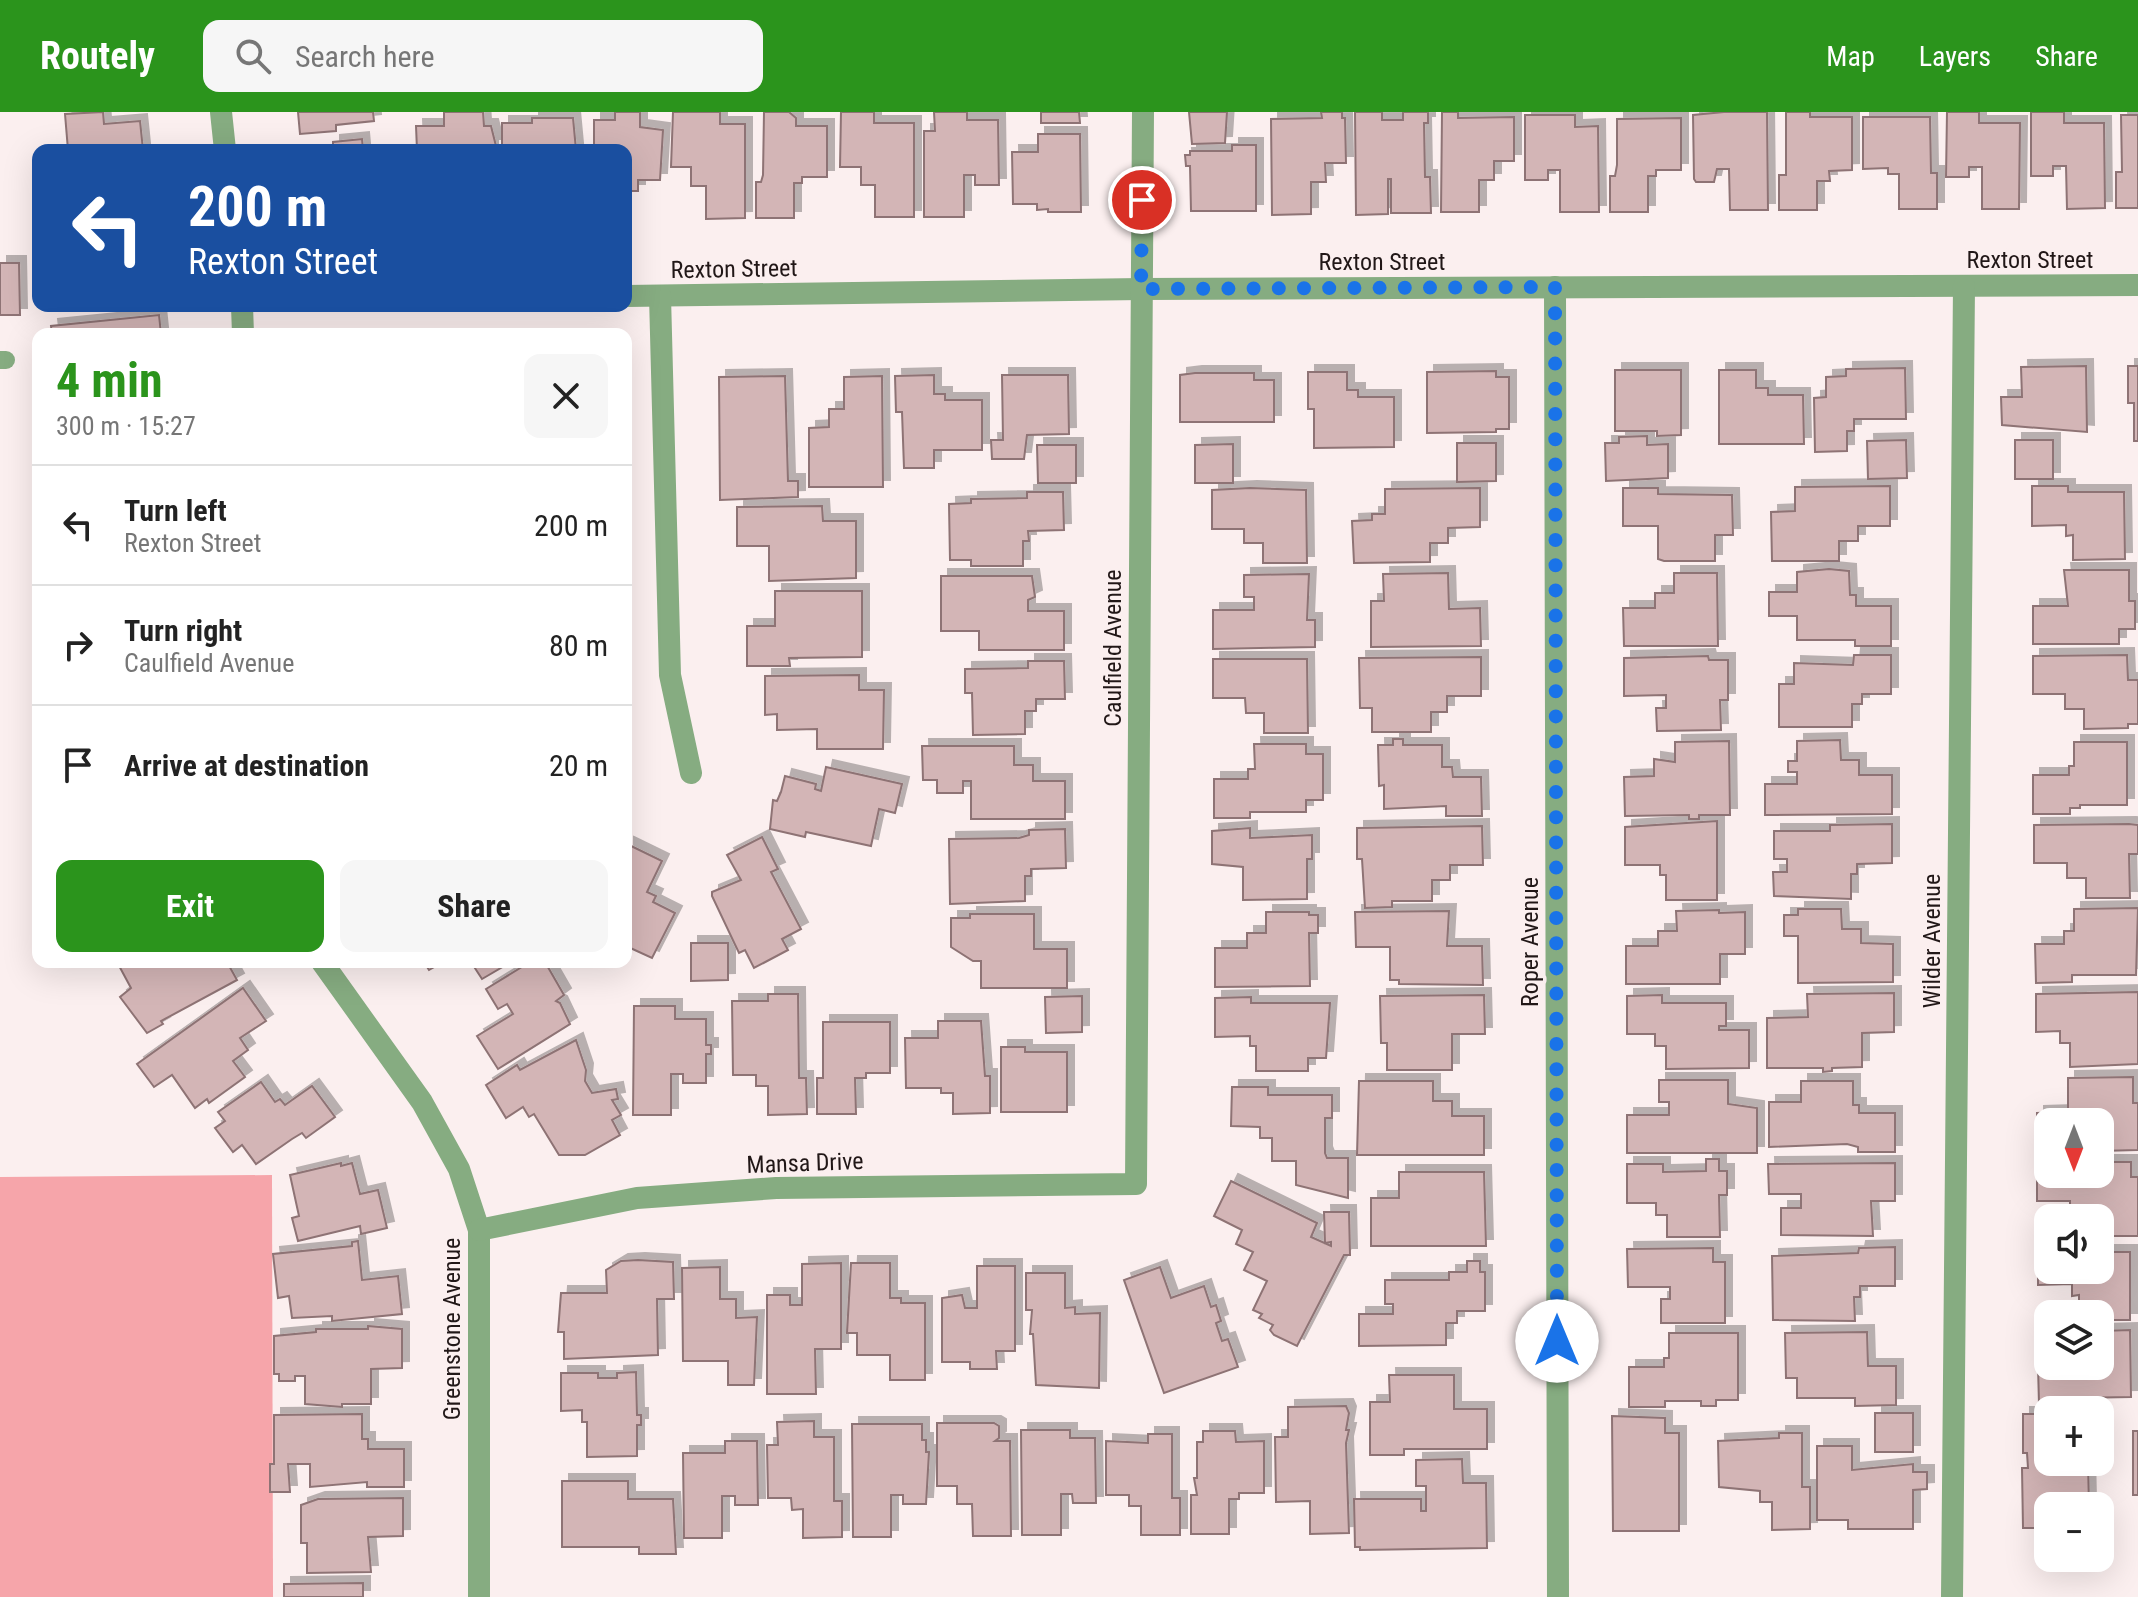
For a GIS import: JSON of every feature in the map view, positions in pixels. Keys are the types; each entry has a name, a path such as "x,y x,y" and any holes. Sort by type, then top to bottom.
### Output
{"street":[{"path":"221,112 224,144"},
{"name":"Caulfield Avenue","path":"1136,1184 1143,112"},
{"name":"Rexton Street","path":"632,296 1141,289 2138,285"},
{"name":"Wilder Avenue","path":"1952,1597 1964,286"},
{"name":"Roper Avenue","path":"1555,287 1558,1597"},
{"path":"660,296 670,675 691,773"},
{"name":"Greenstone Avenue","path":"326,968 422,1102 459,1169 479,1230 479,1597"},
{"name":"Mansa Drive","path":"479,1230 637,1198 760,1189 1136,1184"}],"shaded area":[{"path":"272,1175 273,1597 0,1597 0,1177"}],"building":[{"path":"103,112 104,124 140,121 142,144 68,144 65,114"},
{"path":"298,112 373,112 374,121 336,125 336,131 300,134"},
{"path":"444,112 483,112 484,126 491,126 496,144 417,144 416,126 444,126"},
{"path":"615,112 640,112 640,127 663,130 660,180 638,180 638,191 632,191 632,144 594,144 594,120 615,120"},
{"path":"673,112 720,112 720,124 745,124 745,218 706,219 706,186 691,186 691,167 671,167"},
{"path":"764,112 789,112 796,118 796,126 827,126 827,177 802,177 802,183 794,183 794,218 756,218 756,182 761,182 763,175"},
{"path":"841,112 874,112 874,123 914,123 914,217 875,217 875,185 861,185 861,167 840,167"},
{"path":"934,112 967,112 967,120 998,120 999,185 975,185 975,175 964,175 964,217 924,217 924,131 935,131"},
{"path":"1041,112 1079,112 1080,123 1041,123"},
{"path":"1189,112 1227,112 1225,143 1192,144"},
{"path":"1321,112 1342,112 1342,118 1345,118 1346,163 1325,163 1326,182 1311,182 1311,214 1272,215 1271,119 1322,118"},
{"path":"1355,112 1382,112 1382,120 1403,120 1403,112 1428,112 1428,123 1424,123 1425,177 1430,177 1431,213 1391,213 1391,179 1388,179 1388,214 1356,215"},
{"path":"1442,112 1458,112 1458,118 1514,117 1514,161 1494,161 1494,180 1479,180 1479,212 1441,212"},
{"path":"1767,112 1768,210 1730,210 1729,169 1717,169 1714,182 1696,182 1694,179 1693,115"},
{"path":"1786,112 1810,112 1810,117 1852,117 1852,170 1829,171 1830,181 1817,181 1817,210 1779,210 1779,175 1786,175"},
{"path":"1947,112 1979,112 1979,123 2020,123 2019,209 1982,209 1982,167 1969,167 1969,177 1946,177"},
{"path":"2031,112 2064,112 2064,123 2104,123 2105,208 2067,209 2066,166 2053,166 2053,176 2031,176"},
{"path":"1525,115 1575,115 1575,127 1598,126 1599,212 1560,212 1560,170 1548,170 1548,180 1525,180"},
{"path":"2121,115 2138,115 2138,208 2116,208 2116,172 2122,172"},
{"path":"1863,117 1930,117 1931,173 1937,173 1937,209 1899,209 1899,174 1888,174 1888,168 1863,169"},
{"path":"532,118 573,118 575,144 502,144 502,123 532,123"},
{"path":"1681,118 1681,170 1656,170 1656,176 1648,176 1648,212 1610,212 1610,176 1615,176 1617,165 1617,119"},
{"path":"1038,134 1080,134 1081,212 1048,212 1048,209 1037,210 1037,204 1013,204 1012,152 1038,152"},
{"path":"362,139 362,144 333,144"},
{"path":"1232,145 1256,145 1256,211 1191,211 1190,166 1186,166 1185,155 1190,155 1190,151 1232,151"},
{"path":"0,263 19,263 20,315 0,315"},
{"path":"159,315 160,328 51,328"},
{"path":"2086,366 2087,432 2002,425 2001,397 2022,397 2021,367"},
{"path":"2128,366 2138,366 2138,441 2134,441 2134,403 2128,403"},
{"path":"1905,368 1906,419 1854,419 1854,431 1847,431 1847,451 1815,452 1814,398 1826,397 1826,377 1846,376 1846,369"},
{"path":"1615,370 1681,370 1681,435 1657,436 1657,431 1615,431"},
{"path":"1719,370 1756,370 1756,388 1768,388 1768,395 1803,395 1804,444 1719,444"},
{"path":"1496,371 1496,377 1509,377 1509,429 1427,433 1427,372"},
{"path":"1308,372 1347,372 1347,390 1358,390 1358,397 1394,397 1394,447 1314,448 1314,409 1308,409"},
{"path":"1254,373 1254,380 1274,380 1274,422 1180,422 1180,375"},
{"path":"934,375 934,394 945,394 945,400 982,400 982,450 934,450 934,468 904,468 902,412 896,412 895,376"},
{"path":"1002,375 1068,375 1069,434 1027,435 1024,459 992,459 991,440 1003,440"},
{"path":"785,376 788,481 798,481 798,497 720,500 719,377"},
{"path":"882,376 883,487 809,487 809,428 829,427 829,409 844,409 844,377"},
{"path":"1647,436 1647,445 1668,444 1668,478 1606,481 1605,443 1619,443 1619,437"},
{"path":"1906,440 1907,478 1868,479 1867,441"},
{"path":"2015,440 2053,440 2053,479 2015,479"},
{"path":"1457,443 1496,443 1496,481 1457,482"},
{"path":"1233,444 1233,483 1195,483 1195,445"},
{"path":"1037,445 1076,445 1076,483 1038,483"},
{"path":"1890,486 1890,526 1858,526 1858,541 1839,541 1839,561 1772,561 1771,512 1795,511 1795,487"},
{"path":"2032,486 2068,486 2068,492 2124,492 2125,559 2073,560 2073,535 2066,536 2066,525 2032,526"},
{"path":"1480,488 1480,527 1448,528 1448,543 1430,543 1430,562 1354,563 1352,521 1372,520 1372,514 1385,514 1385,489"},
{"path":"1623,488 1658,488 1658,494 1732,495 1733,535 1715,535 1715,561 1658,559 1658,526 1623,526"},
{"path":"1212,490 1306,490 1307,563 1263,563 1263,543 1244,543 1244,529 1212,529"},
{"path":"1027,492 1063,492 1064,530 1028,531 1029,541 1023,541 1023,566 971,566 971,560 950,560 949,504 971,503 971,499 1027,498"},
{"path":"822,506 823,521 856,521 856,578 769,581 769,546 737,546 737,507"},
{"path":"2064,570 2129,570 2129,601 2135,601 2135,629 2119,629 2119,644 2033,644 2033,606 2068,606"},
{"path":"1849,571 1850,595 1856,595 1856,606 1891,606 1891,646 1855,646 1855,640 1797,640 1797,616 1769,616 1769,592 1797,592 1797,572"},
{"path":"1448,573 1449,609 1480,608 1481,646 1371,647 1371,601 1384,601 1383,574"},
{"path":"1674,573 1717,573 1718,646 1624,646 1623,608 1655,608 1655,593 1674,593"},
{"path":"1309,574 1307,620 1315,620 1315,647 1213,649 1213,610 1254,610 1254,597 1244,597 1244,575"},
{"path":"941,576 1032,576 1035,597 1028,600 1028,611 1064,611 1064,650 979,650 979,631 941,631"},
{"path":"775,591 862,591 862,657 789,658 790,666 747,666 747,626 775,626"},
{"path":"1854,655 1891,655 1891,694 1862,694 1862,704 1852,704 1852,727 1779,727 1779,684 1794,684 1794,663 1853,665"},
{"path":"2127,655 2128,680 2138,680 2138,724 2128,724 2128,728 2084,729 2084,709 2065,709 2065,694 2033,694 2033,656"},
{"path":"1708,656 1709,660 1728,660 1728,700 1720,700 1721,730 1657,731 1656,708 1666,708 1666,695 1624,696 1624,658"},
{"path":"1481,657 1481,696 1447,696 1447,712 1431,712 1431,732 1372,732 1372,708 1360,708 1359,658"},
{"path":"1213,659 1307,659 1308,733 1264,733 1264,713 1246,713 1245,698 1213,698"},
{"path":"1028,661 1064,661 1065,699 1036,699 1036,711 1025,711 1025,734 973,735 972,693 965,693 965,669 1028,668"},
{"path":"859,675 859,690 884,690 883,749 817,749 817,729 777,730 777,714 765,715 765,676"},
{"path":"1393,739 1403,739 1403,745 1442,745 1442,767 1452,767 1453,777 1481,777 1482,816 1446,816 1446,806 1384,809 1384,785 1379,786 1378,745 1393,745"},
{"path":"1840,740 1841,760 1859,760 1859,775 1892,775 1892,814 1765,815 1765,784 1797,784 1797,772 1788,772 1788,761 1797,761 1797,741"},
{"path":"1729,741 1730,815 1699,815 1699,819 1689,819 1689,815 1625,816 1624,777 1654,776 1654,759 1675,762 1675,742"},
{"path":"2074,742 2127,742 2127,805 2080,805 2080,808 2070,808 2070,814 2033,814 2033,775 2069,775 2069,766 2074,766"},
{"path":"1254,744 1306,744 1306,754 1323,754 1323,800 1306,800 1306,812 1250,812 1250,818 1214,818 1214,779 1248,779 1248,769 1255,769"},
{"path":"922,746 1014,746 1014,765 1033,765 1033,781 1065,781 1065,819 971,819 971,781 963,781 963,793 937,793 937,780 923,780"},
{"path":"826,767 902,784 895,813 879,809 871,846 806,832 805,837 770,829 773,800 777,801 785,776 816,784 815,789 821,791"},
{"path":"1717,821 1717,900 1666,900 1666,875 1660,875 1660,865 1625,865 1625,827"},
{"path":"1892,824 1892,863 1857,864 1857,874 1851,874 1851,899 1774,896 1773,872 1787,872 1787,859 1774,859 1774,831 1830,831 1830,825"},
{"path":"2034,825 2138,825 2138,854 2129,854 2130,898 2086,898 2086,878 2067,878 2067,863 2034,863"},
{"path":"1482,826 1483,865 1450,865 1450,880 1432,880 1432,901 1392,901 1392,907 1365,908 1362,859 1357,859 1357,828"},
{"path":"1250,828 1250,838 1312,835 1312,859 1307,859 1307,899 1243,900 1243,867 1212,864 1212,831"},
{"path":"1065,829 1066,868 1031,869 1031,876 1025,876 1025,901 950,904 949,839 1019,838 1029,835 1029,830"},
{"path":"762,837 778,869 771,872 801,929 782,939 788,950 754,968 745,950 739,953 712,892 741,880 727,855"},
{"path":"632,846 662,861 647,892 656,896 653,902 675,913 652,958 632,949"},
{"path":"2138,908 2136,975 2072,975 2072,982 2036,983 2035,944 2064,944 2064,931 2074,931 2074,909"},
{"path":"1798,909 1841,909 1842,929 1861,929 1861,943 1893,944 1893,982 1798,983 1798,936 1784,936 1784,915 1798,915"},
{"path":"1719,910 1719,913 1745,912 1745,954 1720,954 1720,984 1626,984 1626,946 1658,946 1658,931 1677,931 1676,911"},
{"path":"1449,911 1447,946 1482,946 1483,985 1399,984 1399,980 1390,980 1390,947 1356,947 1355,912"},
{"path":"1266,912 1309,912 1309,915 1318,915 1318,933 1309,933 1310,986 1215,987 1215,948 1247,948 1247,933 1266,933"},
{"path":"970,914 1034,914 1034,949 1067,949 1067,988 981,988 981,961 973,961 951,947 951,918 970,918"},
{"path":"691,943 728,943 728,980 691,981"},
{"path":"120,968 230,968 237,980 161,1021 163,1024 147,1033 120,997 131,988"},
{"path":"475,968 501,968 482,979"},
{"path":"520,968 548,968 564,995 556,1001 570,1024 498,1069 477,1036 513,1014 507,1004 498,1009 486,989"},
{"path":"243,988 266,1021 240,1038 248,1050 233,1061 245,1077 209,1103 207,1099 195,1108 172,1075 154,1087 137,1064"},
{"path":"2138,992 2138,1064 2070,1067 2070,1043 2060,1043 2060,1031 2036,1032 2036,994"},
{"path":"1894,993 1894,1032 1862,1033 1862,1067 1832,1068 1832,1071 1823,1072 1823,1068 1767,1068 1767,1018 1808,1017 1807,994"},
{"path":"768,994 798,994 799,1078 806,1078 807,1114 768,1115 768,1086 756,1086 756,1075 733,1075 732,1001 768,1001"},
{"path":"1484,995 1485,1034 1452,1034 1452,1070 1387,1070 1387,1043 1381,1043 1380,996"},
{"path":"1662,995 1662,1003 1726,1003 1726,1026 1719,1026 1719,1030 1749,1030 1749,1068 1666,1069 1666,1046 1655,1046 1655,1034 1627,1034 1627,996"},
{"path":"1082,996 1082,1032 1046,1033 1045,997"},
{"path":"1251,997 1251,1003 1330,1003 1326,1058 1308,1058 1308,1071 1256,1071 1256,1046 1250,1046 1250,1036 1215,1037 1215,998"},
{"path":"634,1006 675,1006 675,1019 706,1019 706,1045 711,1045 711,1054 706,1054 706,1083 683,1083 683,1074 671,1074 671,1115 633,1115"},
{"path":"938,1021 981,1021 985,1076 990,1076 990,1113 953,1114 953,1093 941,1093 941,1088 906,1088 905,1038 938,1038"},
{"path":"823,1022 890,1022 890,1073 866,1073 866,1078 855,1078 856,1114 817,1114 817,1078 823,1078"},
{"path":"576,1040 586,1070 585,1081 592,1093 616,1089 618,1099 612,1100 621,1115 612,1120 620,1135 585,1155 559,1155 534,1114 529,1117 523,1107 506,1118 486,1085 517,1065 520,1070"},
{"path":"1001,1047 1025,1047 1025,1052 1067,1052 1067,1112 1001,1112"},
{"path":"2133,1077 2133,1103 2138,1103 2138,1150 2114,1151 2114,1108 2068,1108 2068,1078"},
{"path":"1659,1080 1728,1080 1728,1104 1757,1108 1757,1153 1627,1153 1627,1115 1669,1115 1669,1102 1659,1102"},
{"path":"1359,1081 1433,1081 1433,1101 1452,1101 1452,1116 1484,1116 1484,1155 1357,1155"},
{"path":"1801,1081 1853,1081 1853,1105 1859,1105 1859,1113 1895,1113 1895,1152 1858,1152 1858,1147 1847,1144 1769,1147 1769,1102 1801,1102"},
{"path":"261,1082 275,1102 280,1099 285,1105 312,1086 335,1117 306,1138 302,1133 256,1164 242,1145 233,1152 215,1128 225,1121 218,1112"},
{"path":"1232,1087 1268,1087 1268,1095 1332,1095 1332,1118 1325,1118 1325,1153 1327,1158 1348,1158 1348,1198 1296,1185 1296,1161 1272,1161 1272,1138 1260,1138 1260,1127 1231,1126"},
{"path":"1706,1159 1719,1159 1719,1171 1727,1171 1727,1195 1719,1195 1720,1237 1667,1237 1667,1215 1656,1215 1656,1203 1627,1203 1627,1164 1663,1164 1663,1172 1706,1171"},
{"path":"2114,1162 2131,1162 2131,1177 2138,1177 2138,1236 2114,1236 2114,1204 2037,1201 2037,1188 2114,1188"},
{"path":"341,1163 341,1166 352,1163 360,1194 378,1190 387,1228 361,1234 360,1226 298,1241 292,1218 299,1216 290,1175"},
{"path":"1895,1163 1895,1201 1871,1201 1873,1236 1781,1235 1781,1208 1801,1208 1801,1194 1769,1194 1768,1164"},
{"path":"1399,1172 1484,1172 1486,1246 1371,1246 1371,1198 1399,1198"},
{"path":"1231,1181 1317,1223 1311,1237 1331,1246 1331,1242 1325,1243 1324,1212 1349,1212 1350,1255 1344,1255 1297,1346 1274,1335 1270,1330 1273,1325 1259,1318 1262,1314 1253,1310 1267,1281 1244,1270 1253,1252 1236,1244 1242,1230 1214,1216"},
{"path":"358,1241 362,1280 398,1276 402,1314 332,1321 332,1316 292,1318 289,1296 278,1298 273,1254 352,1246 352,1242"},
{"path":"1895,1247 1895,1286 1860,1286 1860,1297 1854,1297 1855,1321 1773,1320 1772,1256 1858,1253 1859,1248"},
{"path":"1713,1248 1713,1262 1725,1262 1725,1323 1661,1323 1661,1299 1670,1299 1670,1287 1628,1287 1627,1249"},
{"path":"2114,1252 2130,1252 2130,1320 2114,1320 2114,1300 2079,1300 2079,1295 2072,1296 2072,1284 2114,1284"},
{"path":"621,1261 673,1262 674,1299 657,1299 658,1355 564,1359 564,1332 558,1332 561,1293 607,1293 606,1270"},
{"path":"1467,1261 1480,1261 1480,1272 1485,1272 1485,1311 1457,1311 1457,1323 1446,1323 1446,1345 1359,1346 1359,1314 1393,1314 1393,1304 1385,1304 1385,1280 1449,1280 1449,1272 1467,1272"},
{"path":"841,1263 841,1349 815,1349 816,1394 767,1394 767,1295 790,1295 790,1305 802,1305 802,1264"},
{"path":"851,1263 890,1263 890,1298 901,1298 901,1303 925,1303 925,1380 890,1380 890,1355 857,1355 857,1333 847,1333"},
{"path":"977,1266 1015,1266 1015,1351 996,1351 997,1369 970,1369 970,1362 942,1362 942,1298 962,1295 965,1308 977,1308"},
{"path":"720,1267 720,1299 736,1299 736,1318 757,1317 754,1385 728,1385 728,1361 683,1361 682,1268"},
{"path":"1160,1267 1171,1298 1204,1286 1211,1307 1216,1305 1221,1321 1216,1323 1222,1341 1228,1339 1238,1367 1164,1393 1124,1280"},
{"path":"1026,1273 1065,1273 1065,1308 1075,1307 1075,1314 1100,1313 1099,1388 1036,1385 1033,1334 1030,1334 1032,1310 1026,1310"},
{"path":"368,1326 402,1329 402,1368 371,1369 371,1404 342,1404 342,1407 305,1404 305,1376 295,1376 295,1381 279,1381 279,1374 274,1374 274,1336 316,1332 316,1329 368,1329"},
{"path":"2130,1330 2131,1397 2039,1396 2038,1380 2114,1380 2114,1331"},
{"path":"1867,1332 1868,1366 1896,1366 1896,1405 1855,1406 1855,1398 1797,1398 1797,1378 1786,1378 1785,1333"},
{"path":"1669,1333 1738,1333 1738,1400 1716,1400 1716,1406 1701,1406 1701,1401 1665,1401 1665,1407 1629,1407 1629,1367 1664,1367 1664,1358 1669,1358"},
{"path":"636,1372 637,1415 641,1415 641,1425 637,1425 637,1456 587,1457 587,1422 582,1422 582,1410 561,1411 561,1373 598,1373 598,1378 617,1378 617,1373"},
{"path":"1389,1375 1454,1375 1454,1409 1487,1409 1487,1449 1404,1449 1404,1455 1370,1455 1370,1402 1390,1402"},
{"path":"1346,1406 1349,1413 1346,1443 1349,1533 1310,1534 1310,1501 1276,1502 1275,1437 1288,1437 1288,1407"},
{"path":"1875,1413 1913,1413 1913,1452 1875,1452"},
{"path":"362,1414 362,1439 368,1439 368,1449 404,1449 404,1487 367,1487 367,1482 310,1487 310,1464 288,1464 290,1492 270,1492 270,1464 274,1464 274,1415"},
{"path":"2023,1414 2034,1414 2034,1476 2088,1476 2089,1492 2034,1492 2034,1528 2023,1528 2022,1468 2028,1468 2027,1453 2023,1453"},
{"path":"1612,1416 1665,1418 1665,1433 1679,1433 1679,1531 1613,1531"},
{"path":"814,1421 814,1437 834,1437 834,1501 842,1501 842,1537 803,1538 803,1509 792,1510 791,1498 768,1498 767,1445 778,1445 777,1422"},
{"path":"937,1423 994,1423 999,1426 999,1438 995,1441 1010,1441 1011,1536 973,1536 972,1504 957,1504 957,1486 937,1486"},
{"path":"852,1424 922,1424 922,1440 926,1440 926,1452 929,1452 926,1504 903,1504 903,1495 891,1495 891,1537 853,1537"},
{"path":"1021,1430 1070,1430 1070,1438 1095,1438 1096,1503 1073,1503 1072,1494 1061,1494 1061,1535 1022,1535"},
{"path":"1203,1431 1235,1431 1236,1442 1264,1441 1264,1493 1239,1493 1239,1499 1229,1499 1229,1534 1191,1534 1191,1495 1197,1495 1194,1478 1197,1478 1197,1442 1203,1442"},
{"path":"2133,1431 2138,1431 2138,1495 2133,1495"},
{"path":"1779,1433 1802,1433 1802,1487 1810,1487 1810,1529 1772,1530 1772,1502 1760,1502 1760,1491 1719,1487 1718,1441 1779,1438"},
{"path":"1148,1434 1172,1434 1172,1498 1180,1498 1180,1535 1141,1535 1141,1506 1129,1506 1129,1495 1106,1495 1106,1441 1148,1443"},
{"path":"725,1441 757,1441 758,1505 735,1505 735,1496 722,1496 722,1538 684,1538 683,1453 725,1453"},
{"path":"1817,1446 1852,1446 1852,1470 1913,1464 1913,1472 1927,1472 1927,1489 1913,1490 1913,1529 1848,1529 1848,1520 1817,1520"},
{"path":"1462,1459 1463,1483 1486,1483 1487,1548 1360,1550 1360,1547 1355,1547 1354,1499 1421,1499 1421,1511 1426,1511 1426,1486 1416,1486 1416,1460"},
{"path":"562,1481 628,1481 628,1499 673,1499 676,1554 639,1554 639,1547 562,1547"},
{"path":"403,1498 403,1536 368,1537 371,1572 307,1573 307,1543 301,1543 301,1505 318,1499"},
{"path":"363,1583 363,1597 284,1597 284,1584"}],"route":[{"path":"1142,200 1141,289 1555,287 1557,1341"}]}
